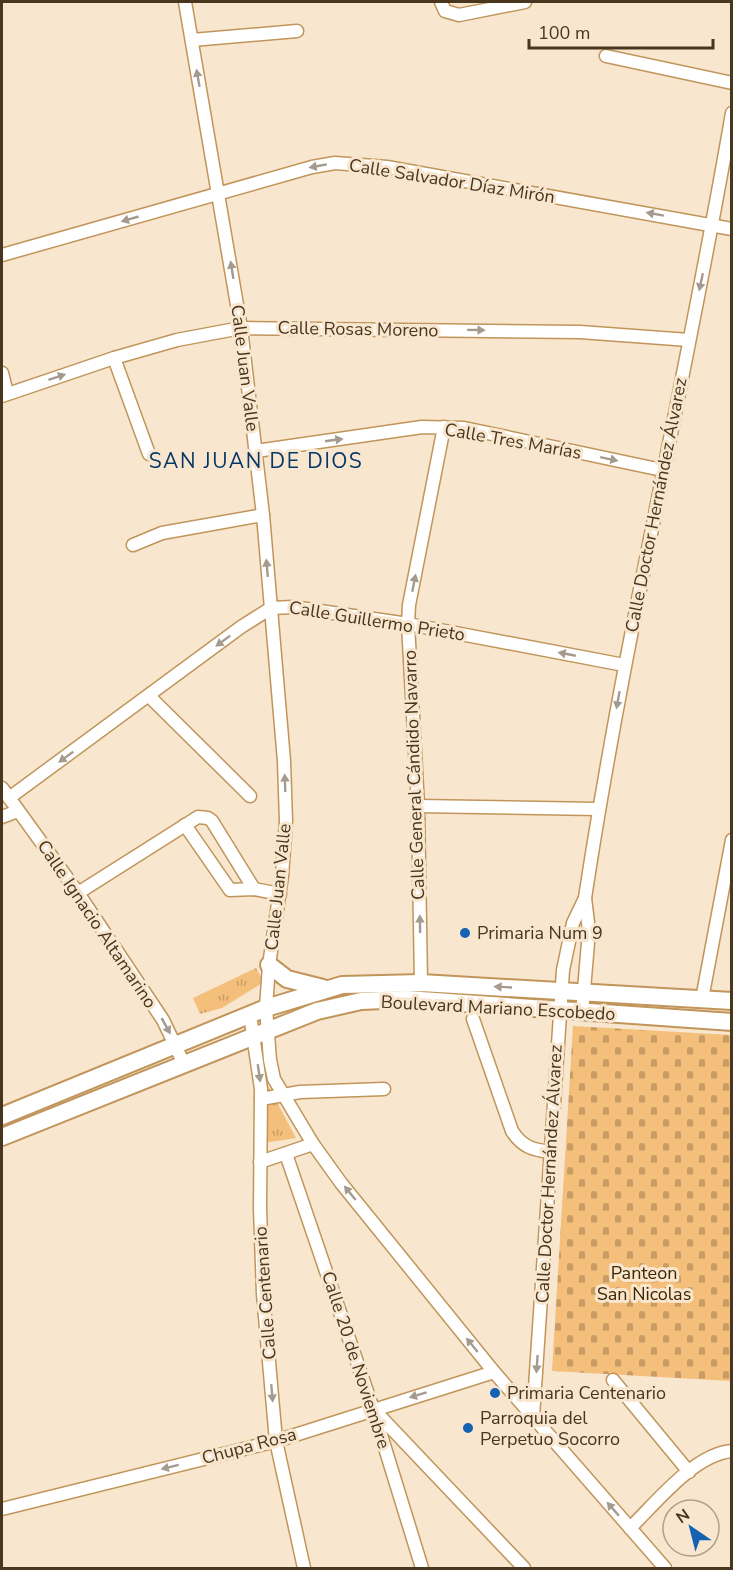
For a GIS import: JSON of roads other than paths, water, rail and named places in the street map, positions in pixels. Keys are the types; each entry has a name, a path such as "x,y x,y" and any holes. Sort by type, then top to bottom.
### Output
{"main road":[{"path":"269,965 287,979 326,988"},
{"name":"Boulevard Mariano Escobedo","path":"2,1116 266,1008 326,988 365,983 421,982 732,1001"},
{"name":"Boulevard Mariano Escobedo","path":"2,1137 260,1034 339,1005 384,1000 477,1004 582,1014 732,1022"}],"street":[{"name":"Calle Juan Valle","path":"185,2 241,328 263,515 286,811 280,894 269,965 266,1008 260,1034 274,1079 313,1144 494,1372 665,1569"},
{"path":"441,2 445,11 459,15 525,2"},
{"path":"192,40 297,31"},
{"path":"606,56 732,83"},
{"name":"Calle Doctor Hernández Álvarez","path":"533,1418 559,1012 570,936 585,898 598,809 624,665 712,225 732,113"},
{"name":"Calle Salvador Díaz Mirón","path":"2,255 312,166 363,164 732,229"},
{"name":"Calle Rosas Moreno","path":"4,395 114,358 187,338 241,328 580,332 689,340"},
{"path":"114,358 149,454"},
{"path":"2,373 4,395"},
{"name":"Calle Tres Marías","path":"256,451 422,427 444,427 464,428 662,470"},
{"name":"Calle General Cándido Navarro","path":"421,982 418,806 408,624 444,427"},
{"path":"133,545 162,533 263,515"},
{"name":"Calle Guillermo Prieto","path":"5,793 150,697 241,627 271,608 293,607 408,624 624,665"},
{"path":"150,697 250,796"},
{"name":"Calle Ignacio Altamarino","path":"5,793 78,893 163,1020 184,1064"},
{"path":"418,806 598,809"},
{"path":"2,817 18,811"},
{"path":"78,893 198,817 212,821 254,889"},
{"path":"185,825 230,890 254,889 280,894"},
{"path":"702,999 732,840"},
{"name":"Calle Doctor Hernández Álvarez","path":"582,1014 589,931 585,898"},
{"name":"Calle Centenario","path":"250,1015 260,1034 263,1294 276,1441 304,1569"},
{"path":"473,1019 512,1131 518,1140 533,1150 551,1152"},
{"path":"261,1099 282,1094 384,1089"},
{"path":"260,1162 313,1144"},
{"name":"Calle 20 de Noviembre","path":"286,1154 373,1409 422,1569"},
{"name":"Chupa Rosa","path":"2,1509 276,1441 494,1372"},
{"path":"613,1380 688,1472"},
{"path":"373,1409 524,1569"},
{"path":"630,1528 688,1472 708,1457 732,1451"}],"place":[{"name":"Primaria Num 9","path":"465,933"},
{"name":"Primaria Centenario","path":"495,1393"},
{"name":"Parroquia del Perpetuo Socorro","path":"468,1428"}],"district":[{"name":"SAN JUAN DE DIOS","path":"256,461"}],"park label":[{"name":"Panteon San Nicolas","path":"644,1283"}]}
